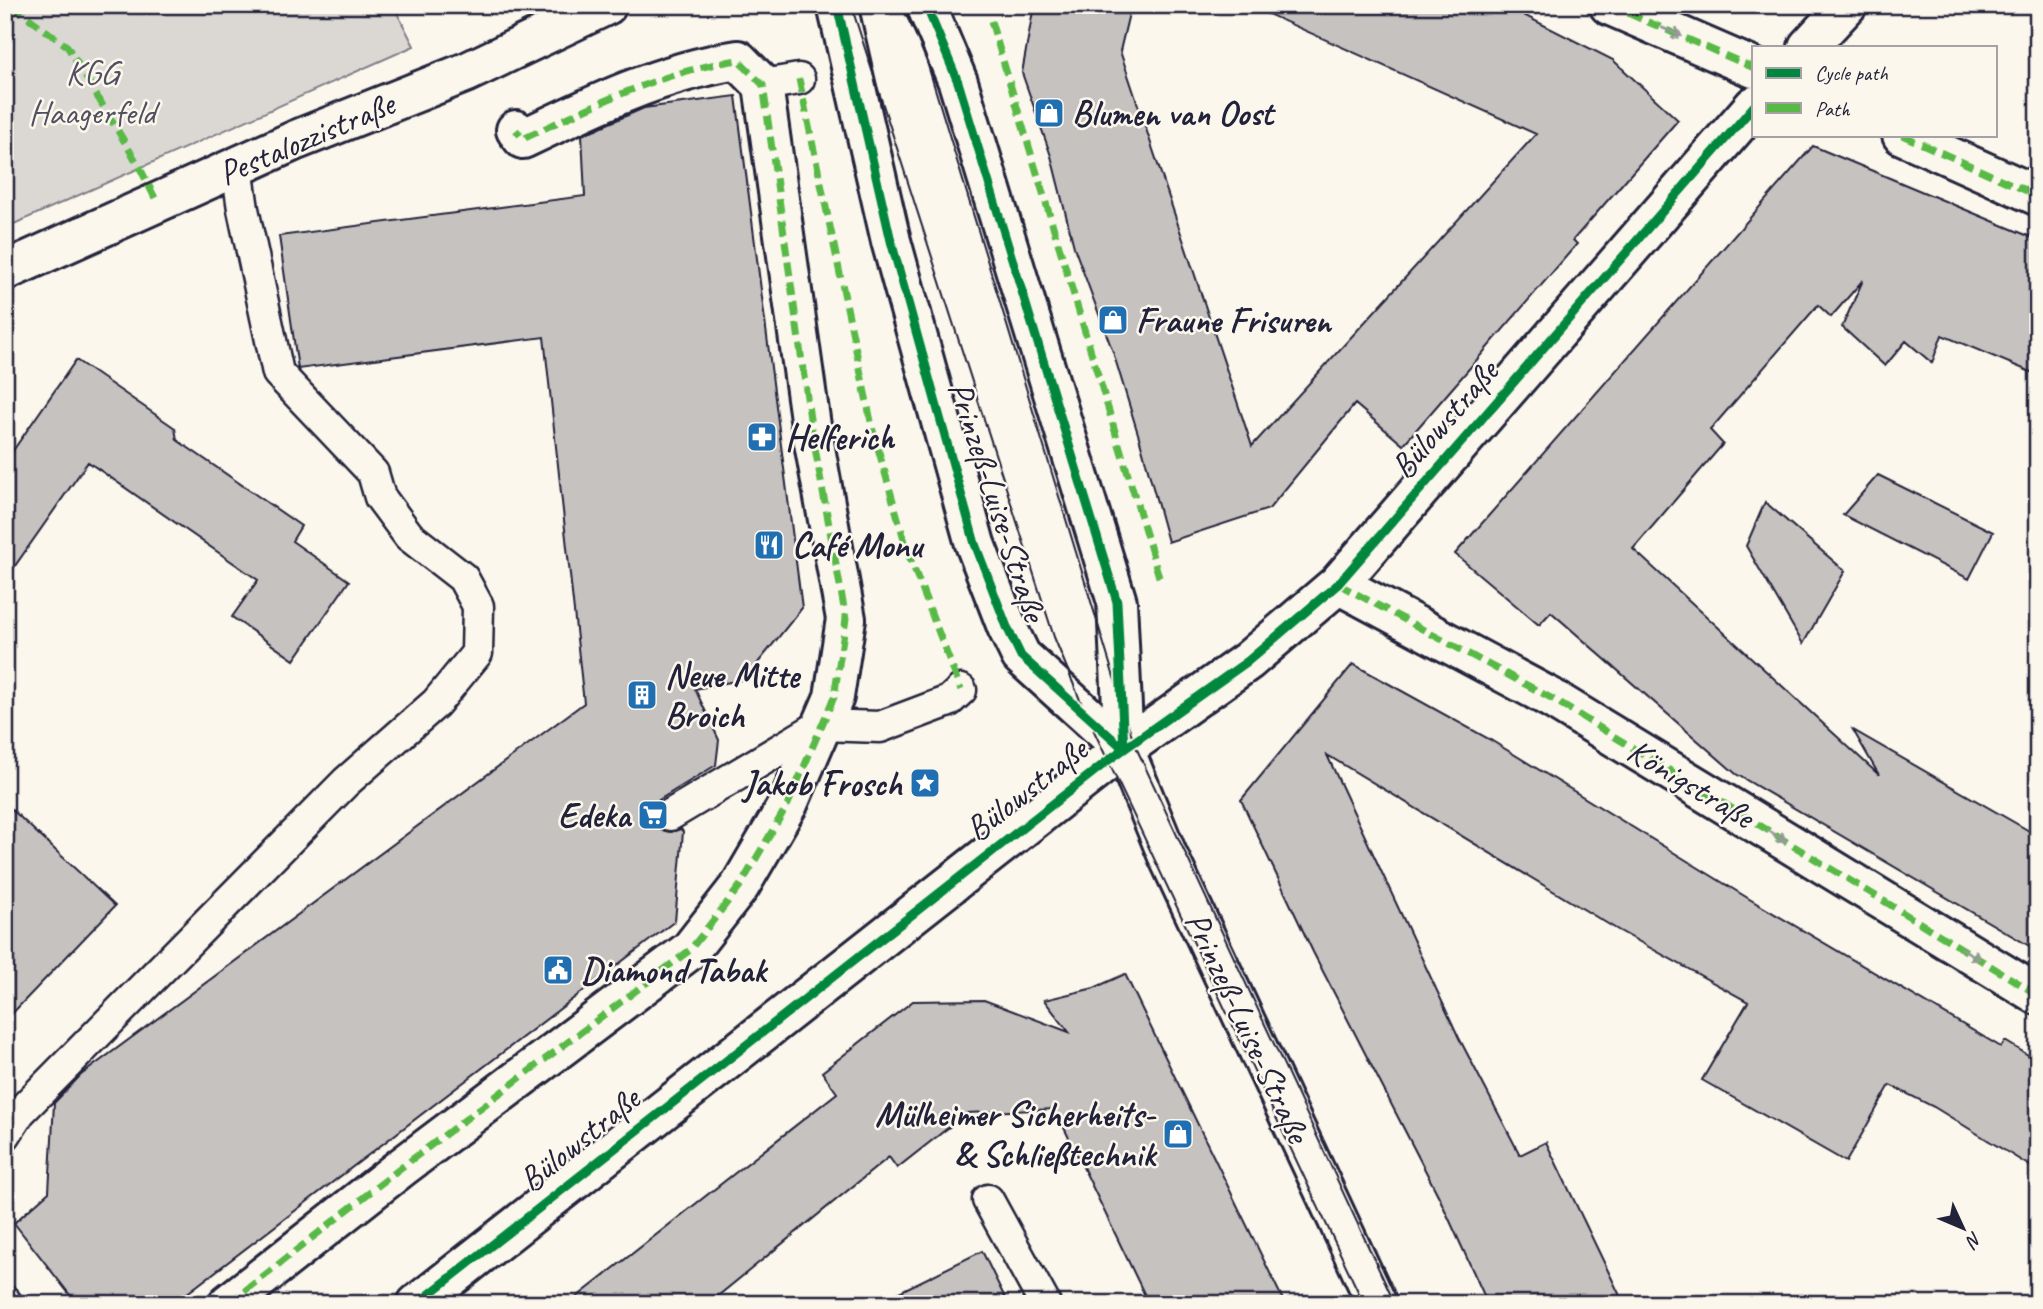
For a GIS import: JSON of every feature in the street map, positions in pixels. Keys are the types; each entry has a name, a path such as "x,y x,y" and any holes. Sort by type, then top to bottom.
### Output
{"street":[{"name":"Pestalozzistraße","path":"5,271 237,167 467,72 607,5"},
{"name":"Prinzeß-Luise-Straße","path":"837,5 891,241 975,544 1002,616 1021,656 1125,749"},
{"name":"Prinzeß-Luise-Straße","path":"926,5 958,82 1117,602 1125,749 1167,854 1377,1304"},
{"path":"1609,5 1752,67"},
{"path":"1809,46 1847,5"},
{"path":"228,1304 690,950 740,886 788,804 834,696 846,619 811,426 781,82 738,60 697,66 613,95 523,139 516,130"},
{"name":"Bülowstraße","path":"417,1304 758,1032 1125,749 1248,661 1338,584 1752,108"},
{"path":"1904,136 2038,196"},
{"name":"Königstraße","path":"1338,584 1552,698 2038,995"}],"lane":[{"path":"5,1135 20,1112 233,893 346,782 436,703 477,653 478,606 463,579 409,536 380,497 373,473 278,373 243,209 237,167"},
{"path":"670,815 821,725 880,727 949,701 961,691"},
{"path":"988,1200 1045,1304"}],"green space":[{"name":"KGG Haagerfeld","path":"5,5 393,5 414,46 5,228"}],"building":[{"path":"1034,5 1131,5 1120,51 1252,446 1536,134 1248,5 1504,5 1613,60 1678,120 1573,240 1577,244 1403,445 1355,404 1269,509 1168,542 1113,352 1074,247 1051,156 1022,73"},
{"name":"Neue Mitte Broich","path":"736,96 802,608 745,679 695,689 719,740 716,765 659,800 653,815 661,830 671,832 681,829 683,832 675,921 173,1304 77,1304 14,1223 49,1192 54,1103 81,1075 584,703 544,337 298,369 279,236 585,196 582,135 644,108"},
{"path":"1813,146 2038,240 2038,375 1942,335 1932,363 1906,341 1885,366 1842,327 1863,280 1831,317 1818,305 1710,430 1723,444 1633,549 1879,775 1853,730 2038,836 2038,951 1736,774 1551,612 1539,625 1455,554"},
{"path":"76,360 175,428 177,440 301,526 292,541 349,581 294,660 232,617 258,580 88,462 5,580 5,462"},
{"path":"1878,475 1993,532 1969,579 1843,515"},
{"path":"1765,502 1845,571 1803,644 1746,546"},
{"path":"1353,664 1489,739 1751,900 2001,1047 2005,1041 2038,1061 2038,1171 1934,1107 1890,1085 1846,1162 1702,1080 1748,1002 1618,930 1327,755 1459,1038 1520,1155 1546,1142 1624,1304 1488,1304 1439,1197 1313,952 1241,800"},
{"path":"5,803 115,906 5,1021"},
{"path":"1125,974 1285,1304 1149,1304 1055,1109 967,1113 897,1168 889,1157 708,1304 568,1304 837,1093 822,1072 913,1001 984,1000 1069,1032 1044,1000 1094,988"},
{"path":"982,1251 1008,1304 875,1304"}],"tram line":[{"path":"851,5 1054,637 1085,712 1364,1304"},
{"path":"901,5 923,49 1134,743 1395,1304"}],"marked path":[{"path":"11,5 67,46 139,166 157,202"},
{"path":"1609,5 1752,67"},
{"path":"991,21 1160,580"},
{"path":"228,1304 402,1167 690,950 740,886 788,804 834,697 846,619 811,426 763,85 738,60 710,65 628,91 523,139 516,130"},
{"path":"799,79 873,431 908,553 961,690"},
{"path":"1904,136 2038,196"},
{"path":"1338,584 1551,698 2038,995"}],"cycle path":[{"path":"837,5 891,241 975,544 1007,627 1021,656 1124,749"},
{"path":"926,5 958,82 1117,602 1124,749"},
{"path":"417,1304 1110,759 1248,661 1338,584 1752,108"}],"place":[{"name":"Blumen van Oost","path":"1049,113"},
{"name":"Fraune Frisuren","path":"1113,320"},
{"name":"Helferich","path":"762,437"},
{"name":"Café Monu","path":"769,545"},
{"name":"Neue Mitte Broich","path":"642,695"},
{"name":"Jakob Frosch","path":"925,783"},
{"name":"Edeka","path":"653,815"},
{"name":"Diamond Tabak","path":"558,970"},
{"name":"Mülheimer Sicherheits- & Schließtechnik","path":"1178,1134"}]}
